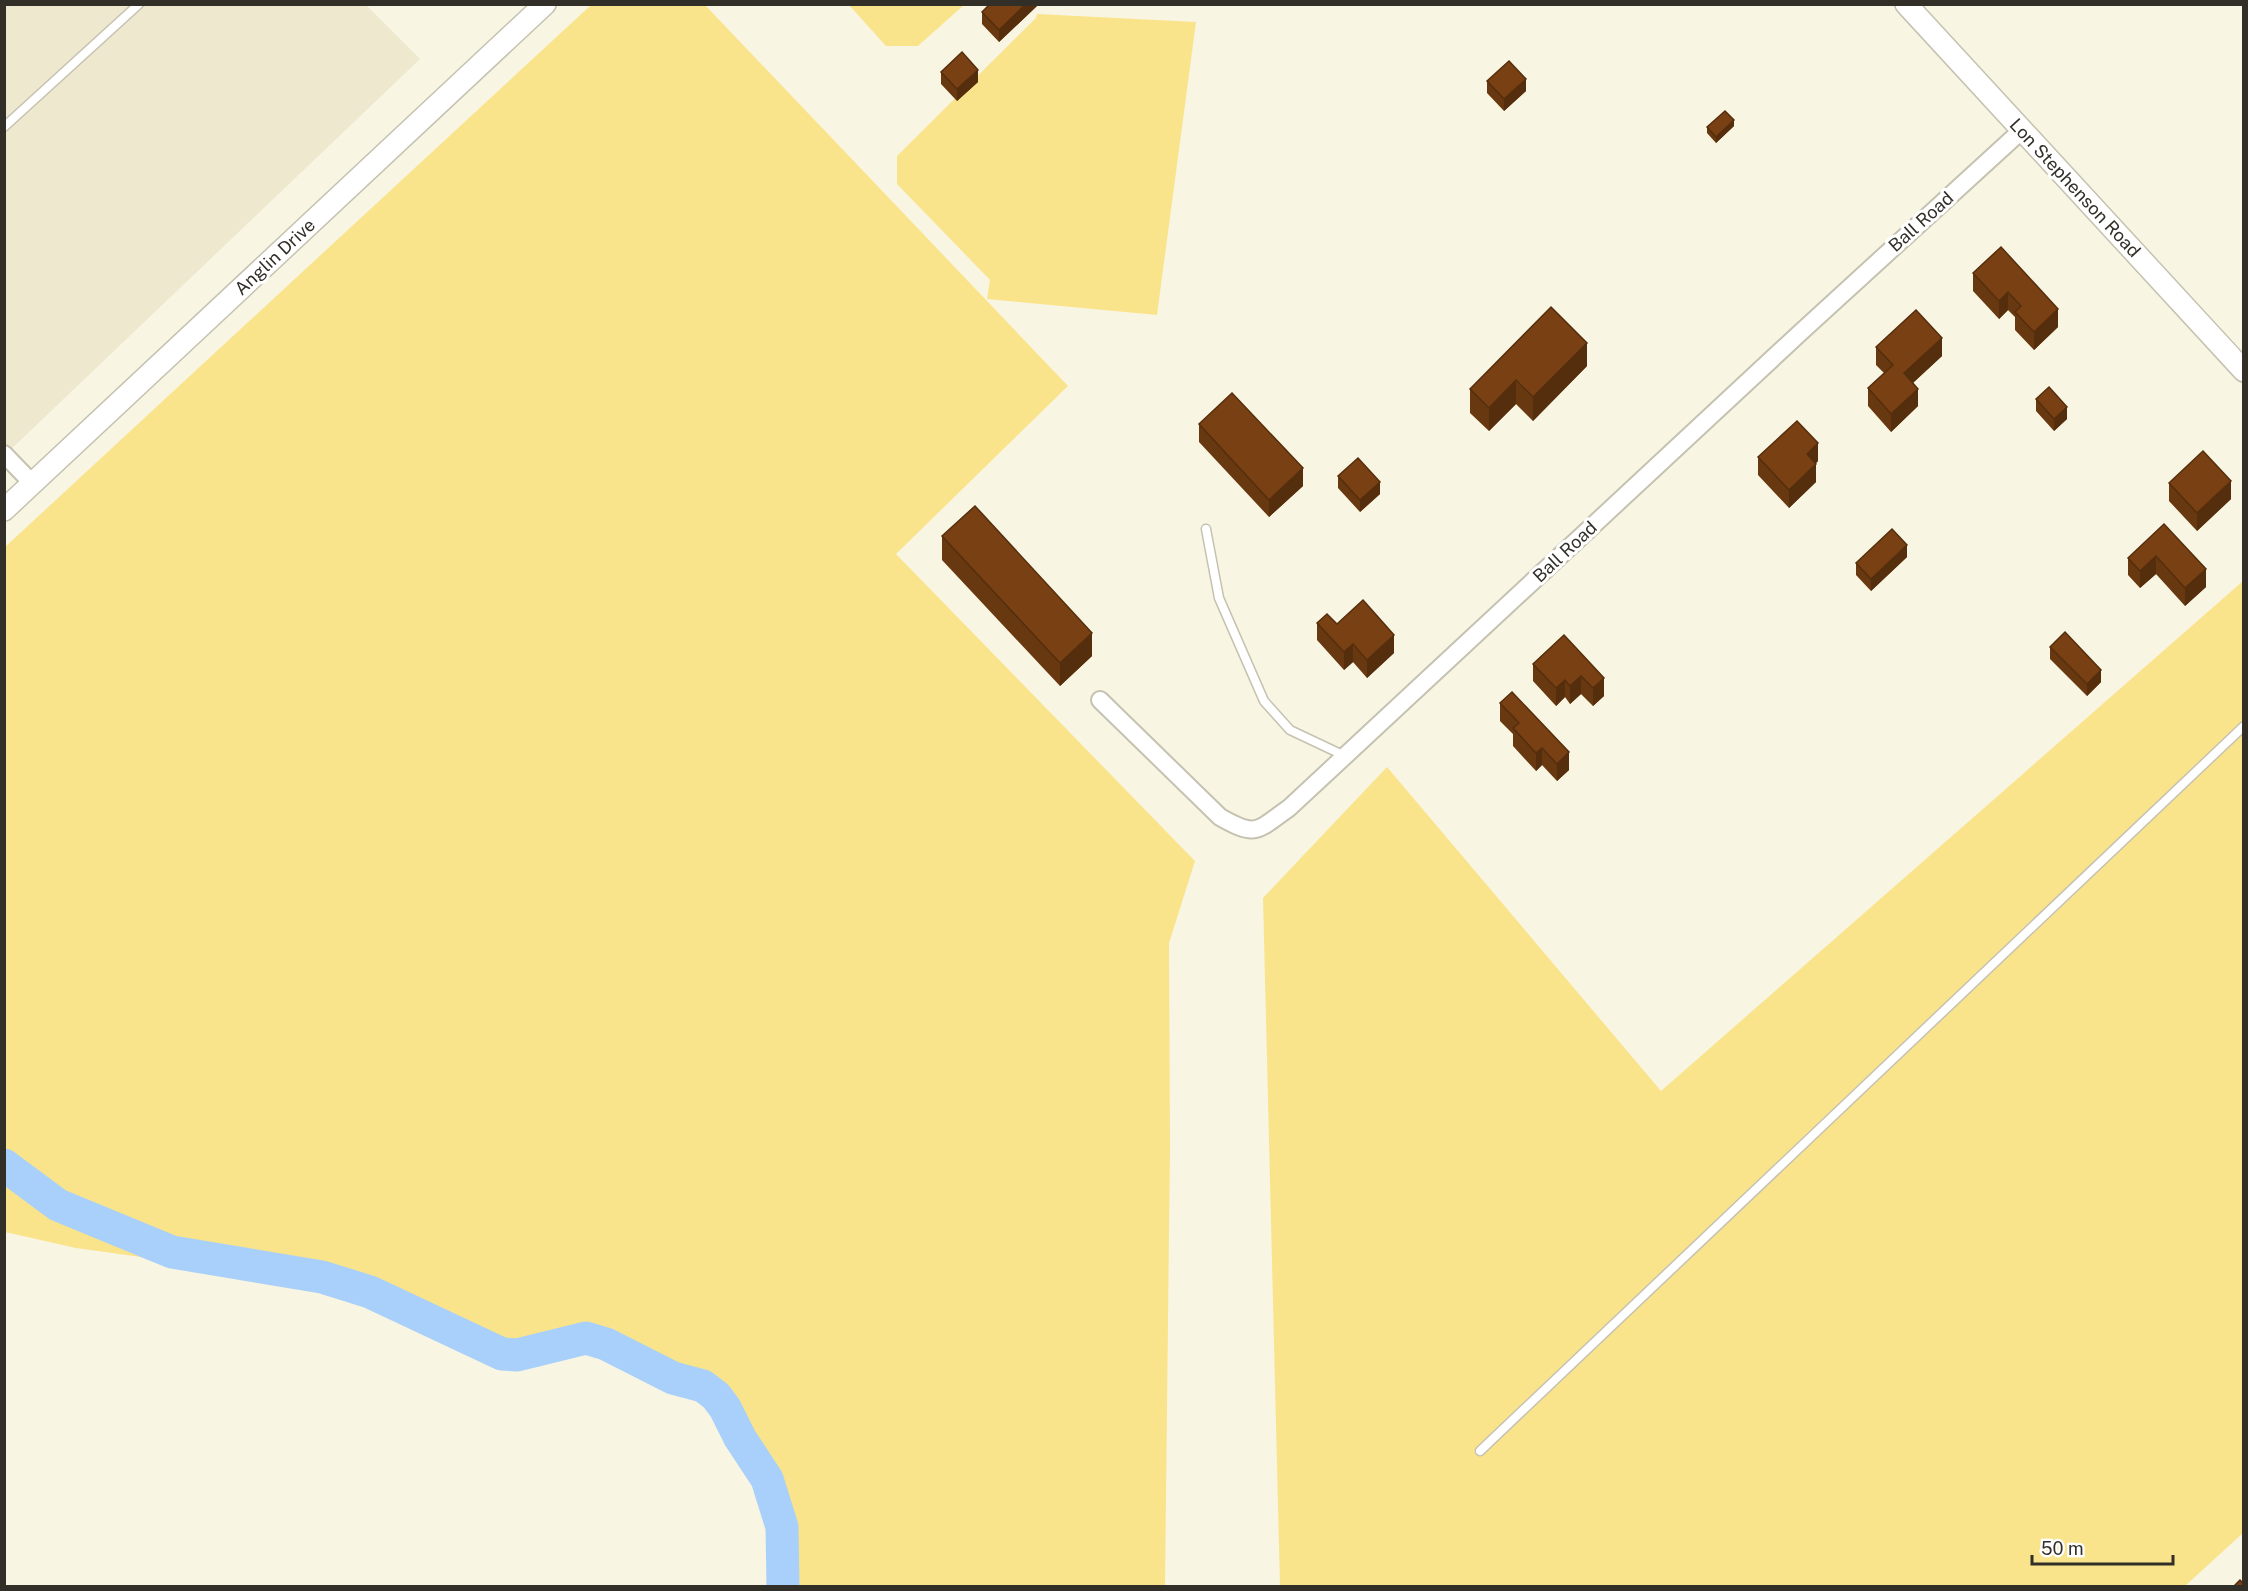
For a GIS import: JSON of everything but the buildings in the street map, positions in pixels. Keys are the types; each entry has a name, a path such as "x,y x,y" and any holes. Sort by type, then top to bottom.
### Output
{"street":[{"name":"Anglin Drive","path":"4,510 545,4"},
{"name":"Lon Stephenson Road","path":"1906,4 2244,371"},
{"name":"Ball Road","path":"1100,700 1220,817 1242,830 1251,831 1262,827 1289,808 1345,757 1792,340 2022,130"},
{"path":"4,454 33,484"}],"lane":[{"path":"4,127 139,4"},
{"path":"1206,529 1220,598 1264,700 1290,730 1345,757"},
{"path":"1480,1451 2244,726"}],"shaded area":[{"path":"5,5 366,5 420,59 5,455"},
{"path":"591,5 705,5 1068,386 896,554 1195,861 1169,943 1170,1147 1165,1586 789,1586 787,1517 774,1483 745,1437 652,1353 610,1338 570,1344 520,1362 372,1289 76,1248 5,1232 5,547"},
{"path":"849,5 964,5 918,46 886,46"},
{"path":"1037,14 1196,22 1157,315 987,299 990,280 897,184 897,156 1036,18"},
{"path":"2243,581 2243,1533 2185,1586 1280,1586 1263,898 1387,767 1661,1091"}],"waterway":[{"path":"4,1165 58,1205 172,1252 322,1277 370,1292 502,1354 517,1355 586,1338 606,1344 673,1378 703,1386 716,1396 725,1408 740,1438 767,1479 782,1527 783,1586"}]}
